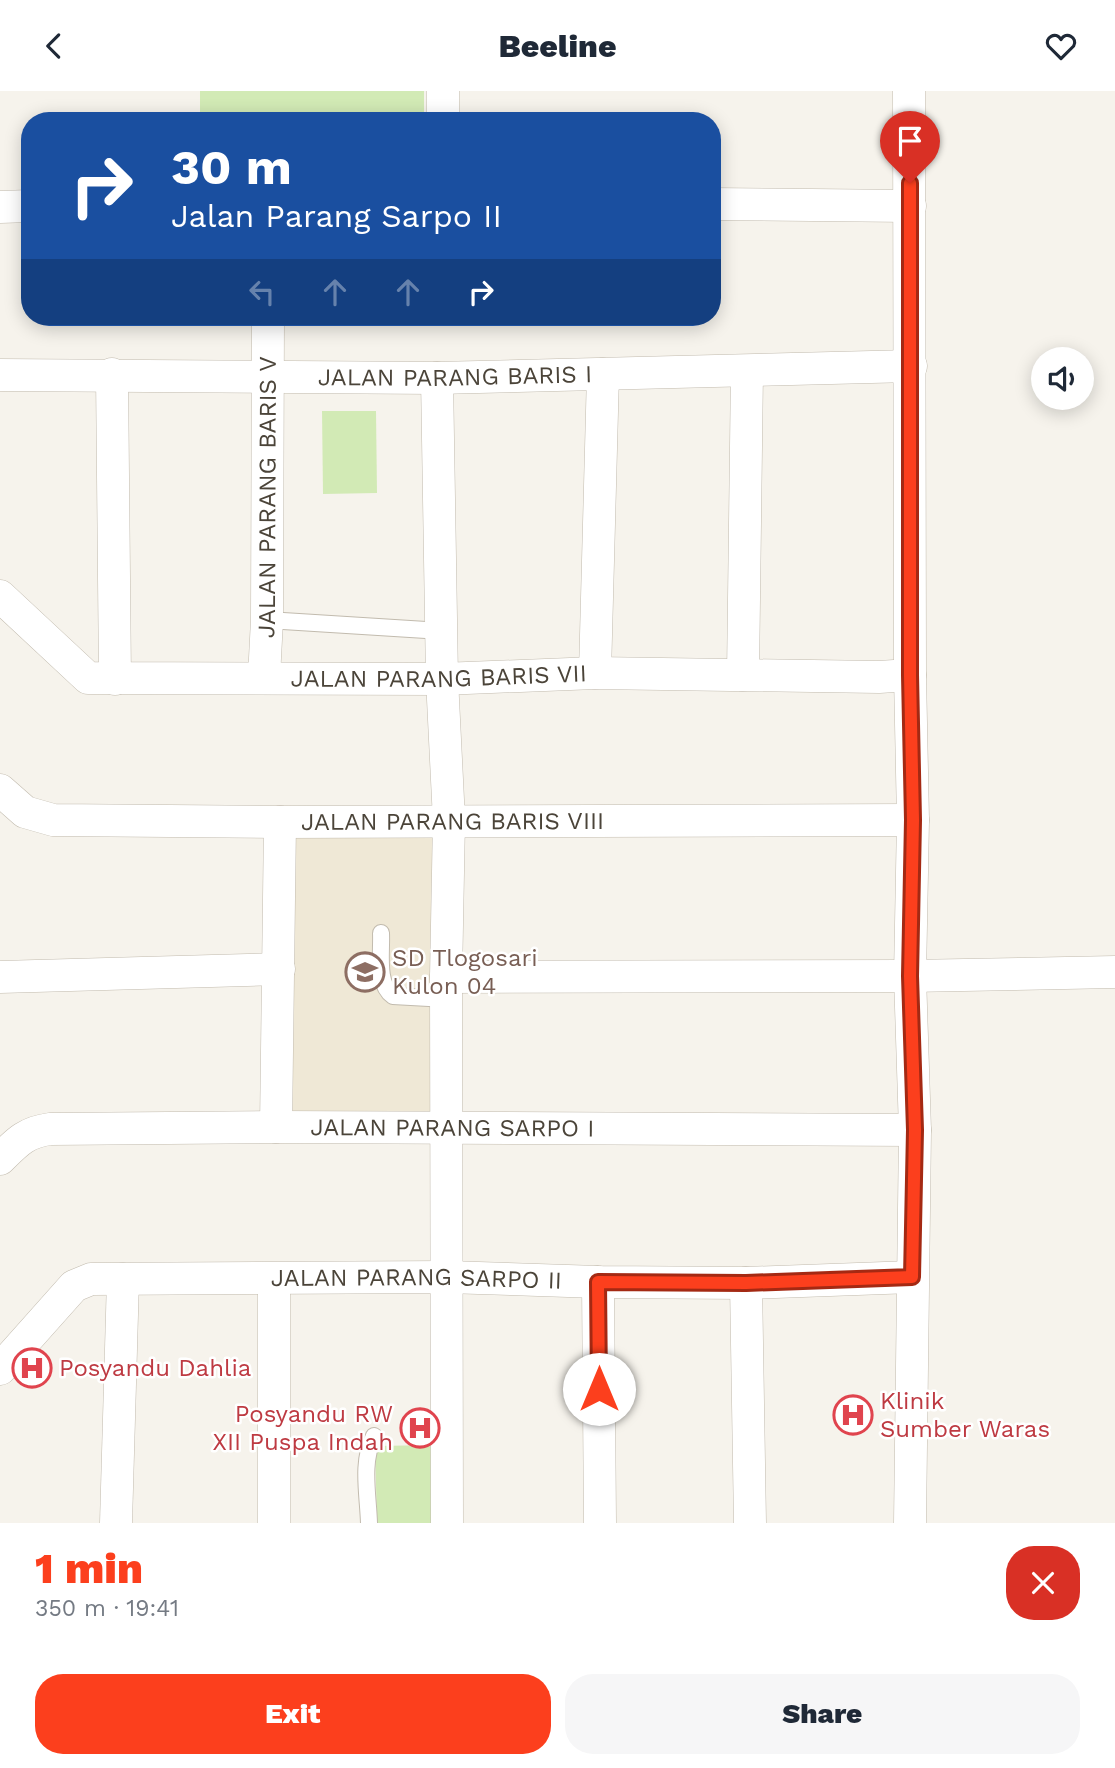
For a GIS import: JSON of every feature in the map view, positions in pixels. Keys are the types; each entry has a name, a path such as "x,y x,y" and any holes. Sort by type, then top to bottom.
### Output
{"street":[{"path":"443,91 443,112"},
{"path":"909,91 910,675 913,820 910,976 915,1130 910,1523"},
{"path":"721,204 910,206"},
{"path":"0,207 21,206"},
{"name":"JALAN PARANG BARIS V","path":"264,677 267,620 268,326"},
{"name":"JALAN PARANG BARIS I","path":"0,375 437,379 911,366"},
{"path":"743,675 747,371"},
{"path":"112,374 115,679"},
{"path":"596,673 603,374"},
{"path":"437,379 442,679 449,821 447,1523"},
{"name":"JALAN PARANG BARIS VII","path":"0,596 88,678 442,679 596,673 879,677 910,675"},
{"name":"JALAN PARANG BARIS VIII","path":"0,790 25,812 53,820 913,820"},
{"path":"276,1127 280,822"},
{"path":"0,977 279,969"},
{"path":"447,988 1115,972"},
{"name":"JALAN PARANG SARPO I","path":"0,1159 16,1142 34,1131 50,1129 276,1127 915,1130"},
{"name":"JALAN PARANG SARPO II","path":"0,1369 75,1286 91,1279 447,1277 746,1283 912,1277"},
{"path":"116,1523 124,1279"},
{"path":"274,1280 274,1523"},
{"path":"598,1282 600,1523"},
{"path":"746,1283 750,1523"}],"lane":[{"path":"267,620 442,631"},
{"path":"381,933 383,981 386,991 393,996 447,988"},
{"path":"369,1523 367,1450 374,1436"}],"shaded area":[{"name":"SD Tlogosari Kulon 04","path":"440,829 443,1112 289,1115 286,832"}],"green space":[{"path":"200,91 424,91 424,112 200,112"},
{"path":"322,411 376,411 377,493 323,494"},
{"path":"437,1445 439,1523 377,1523 375,1446"}],"place":[{"name":"SD Tlogosari Kulon 04","path":"365,972"},
{"name":"Posyandu Dahlia","path":"32,1368"},
{"name":"Klinik Sumber Waras","path":"853,1415"},
{"name":"Posyandu RW XII Puspa Indah","path":"420,1428"}],"route":[{"path":"599,1389 598,1282 746,1283 912,1277 915,1130 910,976 913,820 910,675 910,183"}]}
